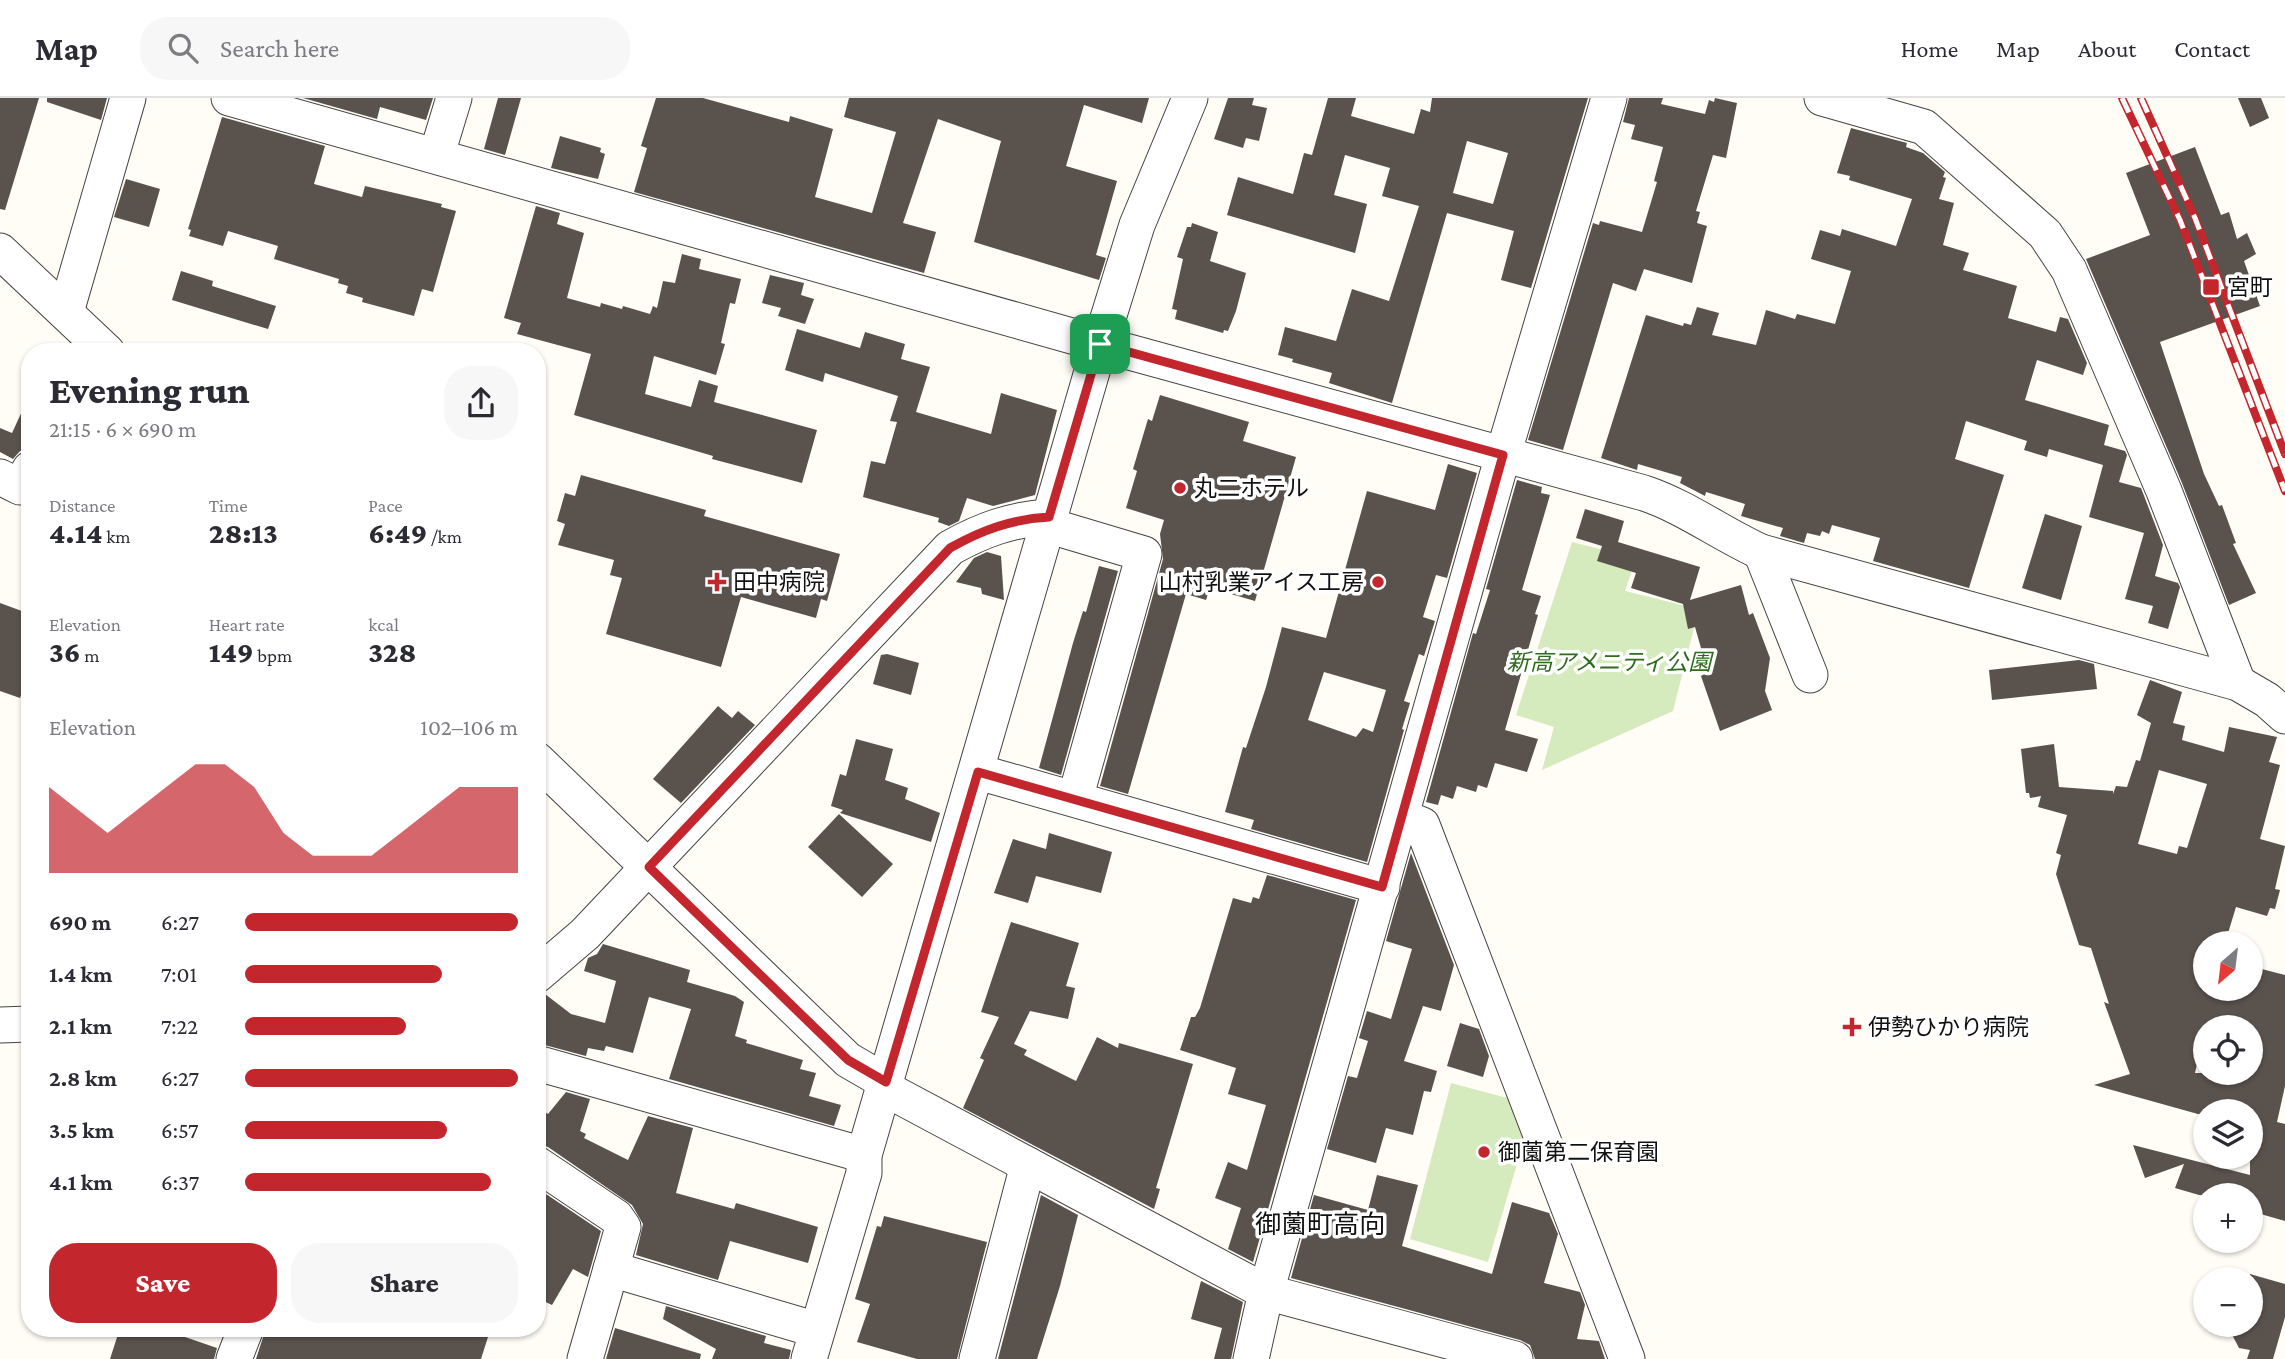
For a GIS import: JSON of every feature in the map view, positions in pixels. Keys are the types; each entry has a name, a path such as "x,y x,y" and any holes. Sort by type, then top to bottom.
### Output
{"street":[{"path":"65,312 128,98"},
{"path":"229,98 438,154 1100,344 1675,504 1723,535 1761,552 2238,683 2285,716"},
{"path":"438,154 454,98"},
{"path":"611,1269 805,1338 864,1173 864,1155 1140,215 1190,98"},
{"path":"1251,1359 1266,1292 1503,455 1609,98"},
{"path":"1822,98 1924,127 2045,233 2069,270 2159,479 2238,683"},
{"path":"0,251 94,343"},
{"path":"0,477 21,485"},
{"path":"546,967 585,934 950,548 983,529 1026,518 1048,521 1144,554 1075,799"},
{"path":"1761,552 1810,675"},
{"path":"546,769 848,1060 885,1085 1266,1292 1515,1359"},
{"path":"978,772 1382,887"},
{"path":"1402,817 1422,825 1627,1359"},
{"path":"0,1025 21,1024"},
{"path":"546,1066 864,1155"},
{"path":"977,1359 1028,1165"},
{"path":"546,1170 616,1217 624,1227 585,1359"},
{"path":"234,1359 243,1337"}],"green space":[{"name":"新高アメニティ公園","path":"1572,542 1636,558 1625,591 1690,607 1696,620 1673,711 1542,770 1554,727 1516,715"},
{"path":"1451,1083 1511,1099 1525,1137 1488,1262 1410,1239"}],"building":[{"path":"0,98 39,98 5,210 0,209"},
{"path":"47,98 107,98 101,120 47,102"},
{"path":"303,98 433,98 426,120 380,107 377,119"},
{"path":"498,98 521,98 505,155 484,149"},
{"path":"656,98 703,98 789,122 790,116 833,129 815,197 872,213 896,132 844,117 849,98 1149,98 1142,123 1084,105 1066,166 1117,181 1096,255 1106,258 1099,280 974,242 1001,141 938,119 903,223 936,232 924,273 634,192 647,148 641,146"},
{"path":"1228,98 1254,98 1252,105 1267,108 1259,141 1246,138 1243,148 1214,139"},
{"path":"1328,98 1356,98 1351,116 1414,134 1421,109 1430,112 1432,98 1588,98 1531,288 1501,280 1514,231 1447,213 1392,403 1329,383 1332,373 1292,362 1293,359 1278,355 1285,327 1336,341 1352,289 1389,301 1419,206 1382,196 1390,168 1345,155 1334,195 1367,204 1355,253 1227,215 1238,177 1293,194 1304,153 1312,155","holes":["1467,141 1508,153 1493,204 1453,193"]},
{"path":"1629,98 1663,98 1661,104 1705,114 1709,100 1714,102 1715,98 1737,103 1726,158 1713,155 1696,211 1700,212 1697,223 1707,226 1692,283 1644,269 1636,291 1613,283 1563,450 1528,440 1593,223 1599,225 1600,221 1642,232 1657,182 1654,181 1663,147 1631,139 1635,125 1623,122"},
{"path":"2238,98 2261,98 2269,118 2250,127"},
{"path":"222,117 325,146 314,184 362,197 365,186 442,204 441,207 456,211 433,292 422,289 414,316 362,302 363,298 346,293 348,286 338,283 339,279 274,259 278,246 228,231 223,246 189,236 191,230 188,229"},
{"path":"1851,128 1907,143 1906,147 1923,153 1945,172 1943,177 1946,178 1939,199 1954,203 1943,245 1969,253 1963,270 2017,286 2008,318 2056,332 2060,317 2068,319 2087,363 2083,375 2037,360 2025,400 2109,425 2104,445 2125,451 2127,455 2119,482 2141,488 2163,545 2155,576 2178,583 2180,587 2168,629 2148,623 2153,606 2125,599 2144,533 2089,517 2103,465 2049,449 2047,457 2024,450 2027,441 1966,421 1955,459 2004,475 1969,588 1873,561 1880,538 1832,525 1829,534 1822,531 1820,536 1807,533 1804,543 1780,536 1783,528 1741,516 1745,504 1706,492 1705,496 1680,483 1682,477 1638,464 1637,470 1601,458 1646,315 1683,326 1684,323 1691,325 1697,307 1719,313 1712,335 1756,345 1766,310 1795,319 1797,314 1835,324 1851,271 1811,259 1820,230 1840,236 1842,229 1896,246 1912,199 1849,180 1850,176 1837,173"},
{"path":"560,136 601,148 600,152 605,154 598,179 551,168"},
{"path":"2195,147 2221,215 2229,212 2237,239 2247,233 2256,254 2244,261 2260,306 2160,342 2204,474 2219,506 2222,505 2236,543 2233,544 2256,593 2229,605 2182,483 2086,259 2150,235 2126,173"},
{"path":"126,179 160,189 149,227 114,217"},
{"path":"536,206 560,213 557,224 584,233 567,298 600,307 601,303 622,309 623,306 650,314 653,306 657,308 663,281 675,283 682,254 701,259 699,269 741,279 735,304 730,303 721,343 725,344 716,375 654,356 645,394 691,407 699,380 718,386 714,402 817,430 802,483 712,459 713,456 574,415 591,354 517,334 521,323 504,318"},
{"path":"1192,223 1218,232 1210,261 1246,273 1236,311 1228,331 1224,330 1223,333 1175,319 1177,310 1172,309 1183,259 1177,257 1187,227 1191,227"},
{"path":"181,271 213,281 212,286 276,306 268,329 172,300"},
{"path":"770,275 804,283 801,295 814,299 805,324 778,316 781,308 762,303"},
{"path":"797,329 860,348 865,332 905,344 901,359 930,367 916,412 991,434 1001,393 1057,410 1035,495 993,506 967,498 959,521 949,526 938,522 939,518 863,497 871,461 885,464 897,422 890,421 898,396 825,373 823,382 785,370"},
{"path":"1160,395 1249,422 1243,441 1296,457 1255,601 1210,588 1206,600 1186,594 1128,794 1100,786 1163,559 1160,534 1164,520 1126,508 1137,471 1133,469 1148,419 1152,421"},
{"path":"21,414 21,451 13,459 0,452 0,428 12,433"},
{"path":"1448,464 1477,473 1447,578 1436,575 1423,617 1435,621 1424,656 1419,654 1404,701 1410,703 1402,729 1404,730 1367,862 1251,829 1254,820 1225,812 1243,747 1246,748 1266,687 1282,627 1326,638 1367,491 1435,510","holes":["1324,672 1386,690 1373,732 1363,728 1356,737 1308,720"]},
{"path":"581,475 706,510 704,516 840,554 827,601 821,599 816,618 741,597 721,667 606,634 622,578 610,575 614,560 558,545 565,524 557,521 565,493 575,496"},
{"path":"1517,480 1542,487 1541,493 1550,495 1522,590 1541,596 1535,614 1538,615 1505,730 1538,739 1527,772 1495,763 1487,788 1478,785 1476,792 1457,786 1453,799 1441,795 1438,805 1426,802 1473,633 1476,634 1490,590 1486,589"},
{"path":"1585,509 1624,521 1618,542 1700,567 1690,600 1741,585 1749,615 1753,613 1770,658 1765,691 1772,710 1720,731 1701,676 1704,674 1700,664 1705,662 1695,627 1688,629 1683,604 1631,588 1636,573 1597,561 1602,546 1576,538"},
{"path":"2045,514 2082,526 2061,600 2022,588"},
{"path":"987,552 1001,556 1004,600 982,594 981,588 956,582 974,558"},
{"path":"1099,566 1118,571 1061,775 1039,768 1073,643 1083,611 1086,612"},
{"path":"0,603 21,611 21,695 20,698 0,691"},
{"path":"887,654 919,663 911,695 873,684 881,655"},
{"path":"2079,660 2094,664 2097,689 1992,700 1989,670"},
{"path":"2150,680 2182,692 2173,723 2185,726 2182,740 2224,752 2229,727 2277,737 2269,762 2280,765 2260,839 2285,846 2275,889 2280,890 2275,909 2270,908 2267,916 2236,907 2229,931 2193,931 2193,1001 2263,1001 2263,969 2285,975 2285,1086 2277,1122 2285,1124 2285,1221 2263,1215 2263,1183 2193,1183 2193,1193 2175,1188 2184,1164 2145,1178 2133,1145 2193,1160 2193,1169 2227,1169 2250,1175 2250,1169 2263,1169 2263,1099 2193,1099 2193,1113 2094,1085 2130,1074 2104,1002 2109,1004 2091,948 2079,945 2056,874 2061,855 2056,853 2067,815 2038,807 2041,796 2030,798 2029,793 2026,793 2021,749 2054,744 2059,787 2113,791 2113,794 2116,786 2127,787 2136,760 2140,761 2151,723 2137,715","holes":["2159,770 2207,784 2187,848 2179,846 2177,854 2138,844"]},
{"path":"718,706 732,718 738,711 755,725 681,803 653,779"},
{"path":"856,739 893,749 885,780 908,788 905,799 940,813 931,842 840,813 843,810 831,806 840,774 846,776"},
{"path":"839,814 893,864 862,897 808,847"},
{"path":"1049,833 1112,852 1101,893 1036,876 1028,903 994,893 1013,839 1046,849"},
{"path":"1411,853 1454,965 1441,1011 1423,1006 1404,1061 1437,1071 1431,1092 1424,1091 1413,1135 1386,1128 1376,1163 1327,1149 1348,1076 1357,1078 1368,1041 1359,1038 1367,1011 1391,1019 1412,949 1386,941"},
{"path":"1267,875 1356,900 1253,1262 1228,1249 1241,1208 1215,1198 1228,1162 1247,1170 1266,1105 1228,1094 1236,1068 1180,1050 1191,1017 1195,1017 1200,1008 1233,898 1251,903 1253,897 1259,899"},
{"path":"1011,922 1079,943 1066,986 1075,988 1068,1019 1030,1011 1014,1044 1027,1050 1024,1055 1076,1081 1097,1037 1118,1048 1119,1043 1193,1064 1156,1188 1160,1189 1154,1209 963,1108 984,1060 980,1058 999,1017 981,1012"},
{"path":"603,944 690,970 687,982 735,996 744,1002 735,1036 747,1040 746,1043 803,1060 800,1069 816,1073 809,1096 841,1105 834,1126 669,1079 691,1009 649,997 633,1053 606,1046 604,1051 588,1048 586,1056 546,1045 546,995 571,1014 605,1023 616,981 584,971 588,958 597,954"},
{"path":"1460,1023 1479,1029 1489,1056 1483,1077 1447,1066"},
{"path":"566,1092 590,1099 580,1131 586,1134 584,1138 628,1160 648,1116 693,1128 676,1193 734,1209 736,1203 818,1227 808,1263 730,1241 718,1280 636,1255 643,1224 632,1205 546,1146 546,1113 548,1114"},
{"path":"1377,1175 1418,1185 1402,1246 1492,1274 1512,1202 1549,1213 1558,1234 1544,1283 1580,1292 1585,1305 1577,1339 1599,1341 1605,1359 1535,1359 1530,1345 1520,1340 1291,1278 1314,1195 1368,1210"},
{"path":"546,1194 601,1231 588,1277 573,1269 552,1305 546,1302"},
{"path":"1041,1195 1078,1215 1060,1286 1037,1359 998,1359"},
{"path":"884,1216 987,1242 957,1359 917,1359 857,1342 870,1304 855,1299 877,1226 881,1227"},
{"path":"2263,1278 2285,1284 2285,1317 2273,1359 2247,1359 2250,1350 2239,1348 2233,1337 2263,1337"},
{"path":"1201,1281 1243,1302 1231,1359 1214,1359 1222,1328 1191,1319"},
{"path":"666,1306 766,1336 764,1343 791,1350 789,1359 712,1359 716,1349 663,1319"},
{"path":"615,1328 701,1354 700,1359 606,1359"},
{"path":"117,1337 185,1337 217,1348 214,1359 110,1359"},
{"path":"263,1337 488,1337 481,1359 256,1359"}],"railway":[{"path":"2122,98 2180,220 2285,491"},
{"path":"2141,98 2195,218 2285,454"}],"place":[{"name":"宮町","path":"2211,287"},
{"name":"丸二ホテル","path":"1180,488"},
{"name":"田中病院","path":"717,582"},
{"name":"山村乳業アイス工房","path":"1378,582"},
{"name":"伊勢ひかり病院","path":"1852,1027"},
{"name":"御薗第二保育園","path":"1484,1152"}],"district":[{"name":"御薗町高向","path":"1320,1224"}],"route":[{"path":"1100,344 1503,455 1382,887 978,772 886,1082 848,1060 649,867 950,548 983,529 1026,518 1049,517 1100,344"}]}
